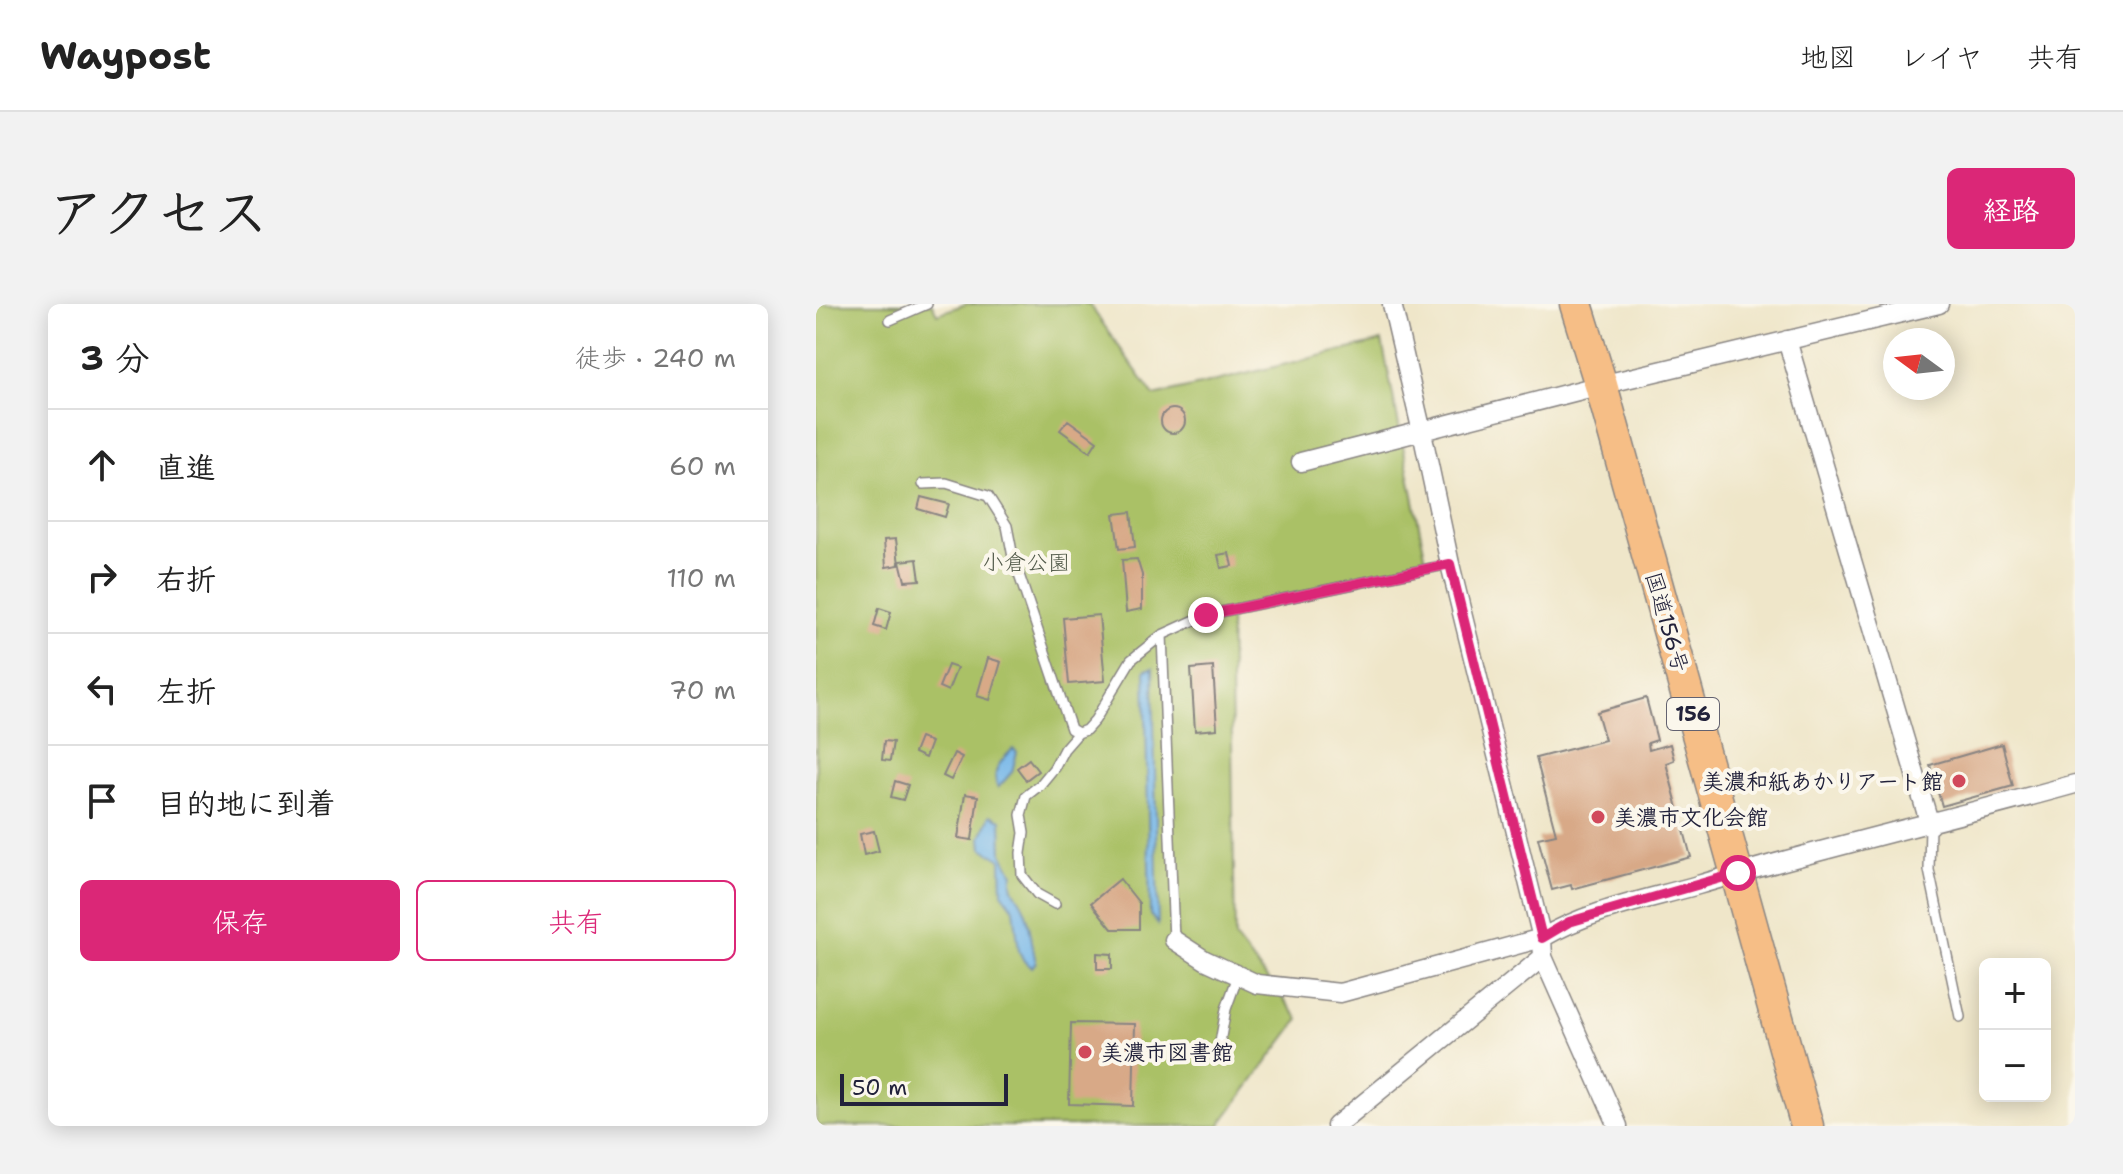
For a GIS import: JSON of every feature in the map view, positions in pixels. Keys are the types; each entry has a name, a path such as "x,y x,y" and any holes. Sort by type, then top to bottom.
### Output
{"highway":[{"name":"国道156号","path":"1576,304 1807,1126"}],"street":[{"path":"1392,304 1450,564 1542,938 1543,957 1618,1126"},
{"path":"1301,462 1601,385 1939,304"},
{"path":"1787,340 1930,825"},
{"path":"1174,940 1205,960 1257,984 1340,993 1542,938 1569,922 1738,873 1930,825 2075,784"},
{"path":"1336,1126 1543,957"}],"lane":[{"path":"890,320 927,304"},
{"path":"923,484 946,483 988,496 995,506 1007,526 1013,557 1071,729 1078,733"},
{"path":"1055,904 1037,894 1022,875 1024,833 1021,815 1026,796 1040,785 1078,733 1086,730 1095,720 1131,660 1162,635 1206,615 1450,564"},
{"path":"1162,635 1174,940"},
{"path":"1930,825 1929,870 1960,1017"},
{"path":"1217,1059 1226,1009 1238,976"}],"green space":[{"name":"小倉公園","path":"816,304 932,304 937,314 966,304 1089,304 1154,396 1382,341 1426,560 1230,612 1235,938 1299,1019 1219,1126 816,1126"}],"water":[{"path":"1153,668 1158,924 1150,915 1145,670"},
{"path":"1013,749 1017,752 1012,772 998,788 996,772"},
{"path":"990,815 1001,820 1002,853 1013,874 1013,886 1029,925 1036,962 1032,967 1024,961 1019,951 1014,909 1002,893 1001,860 982,848 981,838"}],"building":[{"path":"1173,409 1182,412 1185,421 1182,430 1173,433 1164,430 1161,421 1164,412"},
{"path":"1068,420 1097,441 1090,452 1060,430"},
{"path":"921,497 949,504 945,517 918,509"},
{"path":"1131,512 1135,547 1119,549 1114,514"},
{"path":"896,539 899,565 886,567 884,540"},
{"path":"1229,553 1232,566 1221,568 1218,555"},
{"path":"917,559 920,580 905,581 900,561"},
{"path":"1137,559 1142,575 1142,609 1126,612 1122,560"},
{"path":"879,608 891,612 886,630 874,626"},
{"path":"1099,615 1105,681 1069,684 1063,618"},
{"path":"988,658 1001,662 990,700 977,696"},
{"path":"948,665 957,668 948,691 939,687"},
{"path":"1213,667 1217,729 1195,731 1191,669"},
{"path":"1646,698 1657,740 1648,743 1649,750 1670,744 1674,760 1666,763 1691,857 1572,889 1571,885 1552,890 1538,838 1556,834 1536,758 1605,740 1597,712"},
{"path":"920,738 931,742 925,758 914,753"},
{"path":"884,741 893,742 890,761 882,760"},
{"path":"2002,744 2013,786 1942,806 1930,765"},
{"path":"954,753 962,757 951,780 943,776"},
{"path":"1029,759 1038,771 1026,780 1017,768"},
{"path":"895,781 908,785 903,800 891,797"},
{"path":"965,794 978,796 972,840 958,838"},
{"path":"874,831 879,851 864,855 860,834"},
{"path":"1120,879 1139,903 1139,929 1112,929 1091,903"},
{"path":"1097,953 1112,954 1112,969 1097,969"},
{"path":"1071,1023 1135,1024 1133,1106 1069,1104"}],"place":[{"name":"美濃和紙あかりアート館","path":"1959,781"},
{"name":"美濃市文化会館","path":"1598,817"},
{"name":"美濃市図書館","path":"1085,1052"}],"route":[{"path":"1206,615 1450,564 1542,938 1569,922 1738,873"}]}
